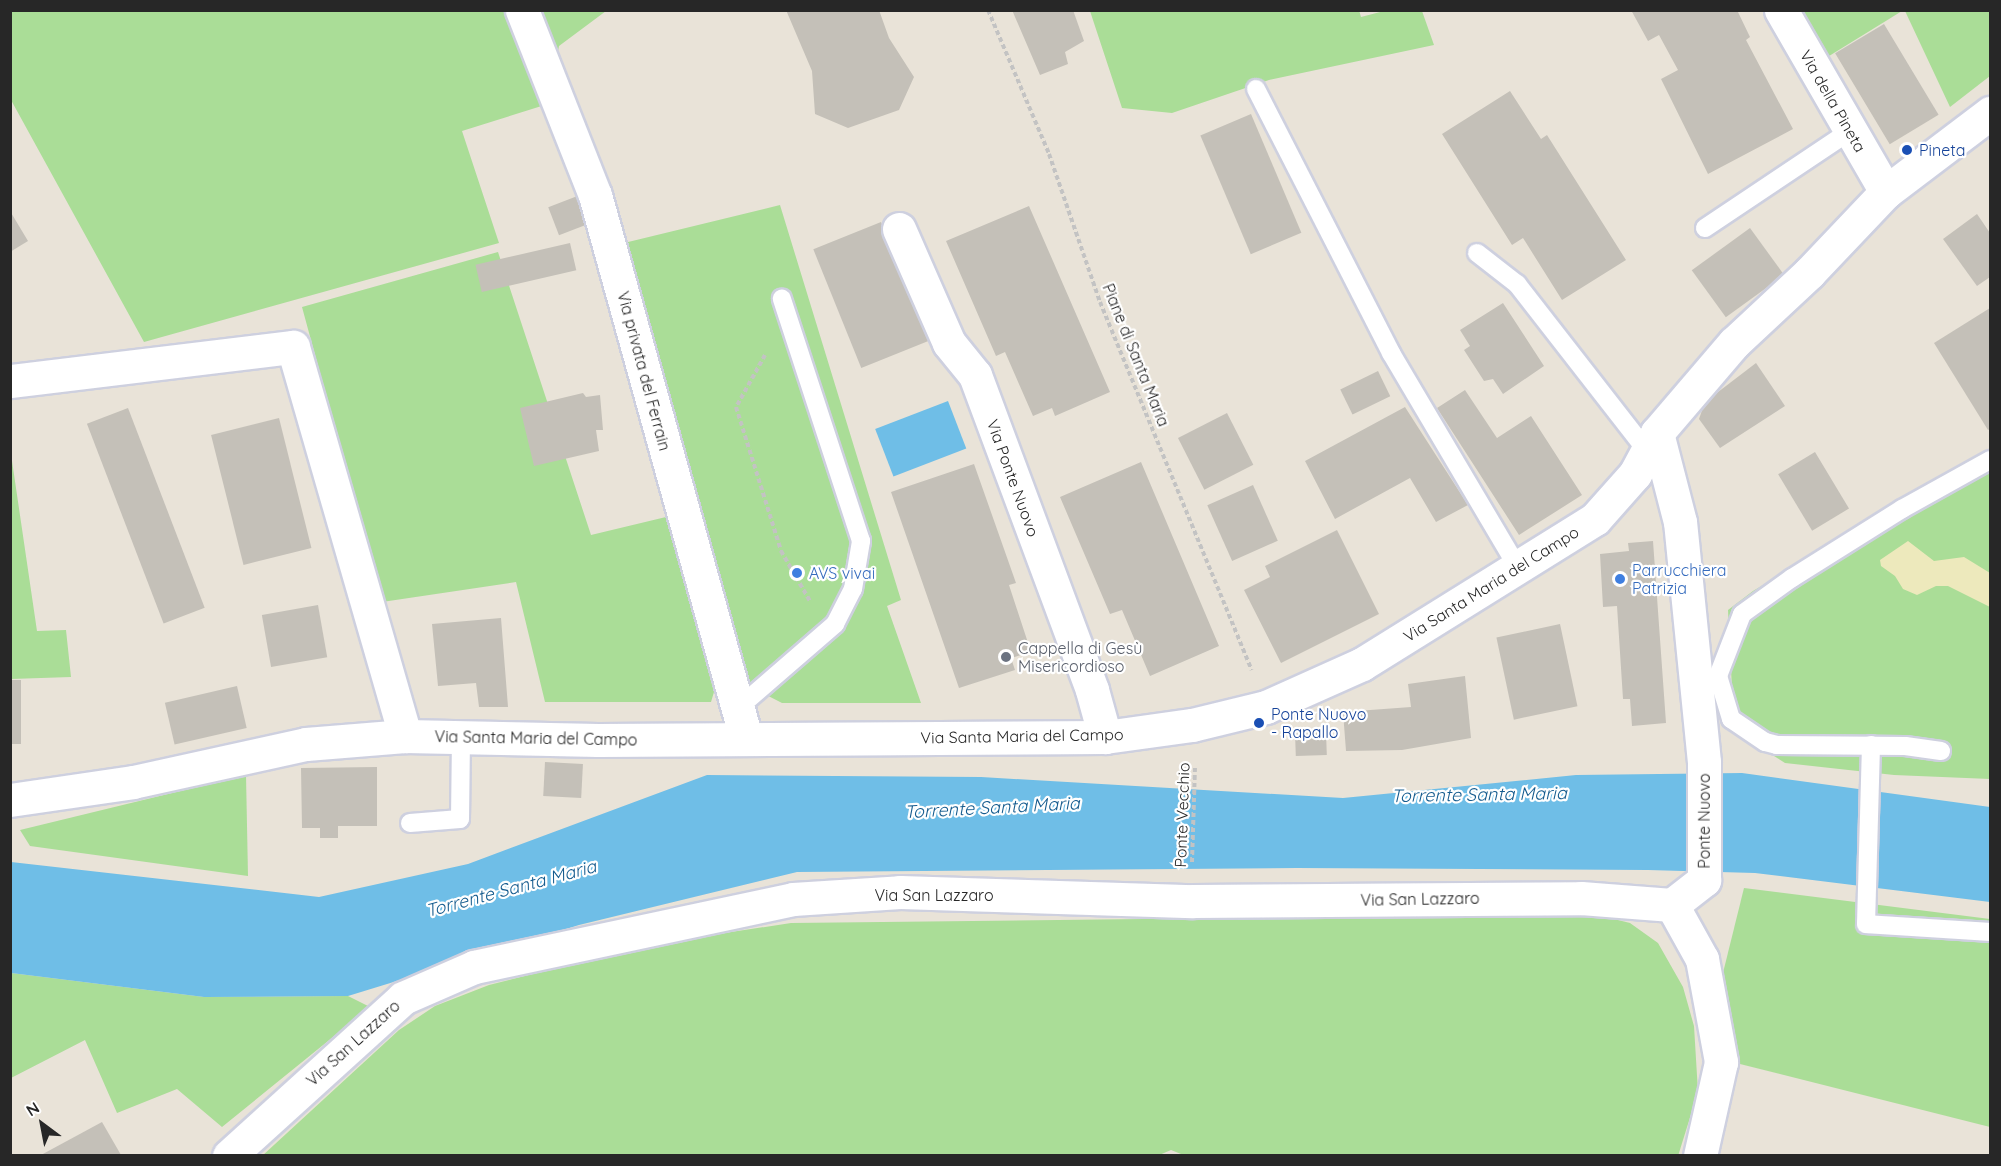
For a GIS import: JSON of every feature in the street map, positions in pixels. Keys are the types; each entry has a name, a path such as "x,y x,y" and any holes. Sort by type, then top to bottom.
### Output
{"street":[{"name":"Via privata del Ferrain","path":"522,10 595,195 741,724"},
{"name":"Via della Pineta","path":"1781,10 1886,192"},
{"name":"Via Santa Maria del Campo","path":"10,800 134,782 306,744 405,736 461,736 741,724 1105,737 1192,725 1266,707 1362,664 1595,519 1635,474 1652,442 1734,343 1809,273 1886,192 1990,113"},
{"name":"Via Ponte Nuovo","path":"899,229 949,343 975,375 1092,690 1105,737"},
{"path":"10,381 293,347 405,736"},
{"name":"Ponte Nuovo","path":"1652,442 1680,522 1704,762 1704,880 1672,905"},
{"name":"Via San Lazzaro","path":"229,1155 403,998 474,967 793,899 900,892 1193,901 1581,898 1672,905"},
{"path":"1672,905 1702,959 1721,1062 1700,1155"}],"lane":[{"path":"1256,89 1391,353 1517,566"},
{"path":"1705,228 1850,131"},
{"path":"1477,252 1517,284 1652,442"},
{"path":"741,724 835,624 852,590 861,541 782,299"},
{"path":"1941,751 1871,745 1777,745 1765,742 1731,719 1718,676 1742,614 1792,578 1882,522 1990,460"},
{"path":"410,823 460,819 461,736"},
{"path":"1871,745 1866,924 1990,932"}],"path":[{"name":"Piane di Santa Maria","path":"988,10 1049,154 1100,302 1266,707"},
{"path":"782,299 767,351 736,407 781,551 812,604 835,624"},
{"name":"Ponte Vecchio","path":"1192,865 1196,754"}],"green space":[{"path":"1359,10 1361,17 1384,11 1422,11 1434,45 1269,80 1172,113 1122,108 1090,11"},
{"path":"10,11 606,11 559,46 548,104 462,131 499,243 144,342 11,100"},
{"path":"1790,11 1902,11 1821,61"},
{"path":"1905,11 1990,11 1990,76 1950,107"},
{"path":"780,205 901,600 887,606 921,703 782,703 743,683 624,243"},
{"path":"498,252 591,535 666,517 714,692 711,702 545,702 516,582 382,602 302,307"},
{"path":"1990,450 1990,779 1894,775 1785,763 1750,741 1733,709 1728,610 1753,591"},
{"path":"11,454 37,631 66,630 71,677 11,679"},
{"path":"246,775 248,876 30,846 20,830"},
{"path":"1744,888 1990,919 1990,1127 1732,1062 1718,993"},
{"path":"1594,914 1630,923 1658,943 1683,987 1694,1026 1698,1092 1678,1156 1186,1156 1171,1150 1157,1156 262,1156 399,1030 435,1006 489,985 646,945 791,923"},
{"path":"11,973 204,997 348,996 370,1007 222,1127 177,1089 117,1113 85,1040 11,1078"}],"sand":[{"path":"1908,541 1934,561 1964,557 1990,573 1990,607 1948,586 1936,586 1917,595 1903,589 1895,576 1881,566 1880,560"}],"water":[{"path":"948,401 966,449 893,477 875,429"},
{"name":"Torrente Santa Maria","path":"1742,773 1990,807 1990,902 1755,873 1648,870 1297,868 797,872 579,925 348,996 204,997 11,973 11,862 319,897 468,864 707,775 981,777 1343,798 1576,775"}],"building":[{"path":"786,10 879,10 889,38 914,77 899,110 848,128 815,114 812,71"},
{"path":"1012,10 1073,10 1084,41 1065,52 1068,64 1040,75"},
{"path":"1631,10 1737,10 1750,37 1746,40 1793,129 1708,174 1661,79 1678,70 1659,35 1648,41"},
{"path":"1884,24 1939,115 1890,144 1835,53"},
{"path":"1510,91 1541,139 1547,135 1626,260 1562,300 1523,238 1512,245 1442,134"},
{"path":"1251,114 1301,233 1251,254 1200,135"},
{"path":"580,195 591,223 559,235 548,207"},
{"path":"1029,206 1110,392 1055,416 1052,408 1033,416 1005,352 996,356 946,241"},
{"path":"10,211 28,241 10,252"},
{"path":"1977,214 1990,233 1990,277 1977,286 1943,239"},
{"path":"881,222 929,341 861,368 813,249"},
{"path":"1750,228 1784,275 1726,317 1692,270"},
{"path":"570,243 576,270 482,292 475,265"},
{"path":"1503,303 1544,366 1503,394 1493,379 1484,381 1464,350 1470,346 1460,330"},
{"path":"1990,308 1990,429 1988,430 1934,343"},
{"path":"1756,363 1785,406 1720,448 1699,419 1705,402"},
{"path":"1378,371 1390,396 1353,415 1340,389"},
{"path":"1465,390 1497,438 1531,416 1582,495 1519,535 1437,408"},
{"path":"583,393 586,397 600,395 603,430 596,430 599,451 534,466 520,408"},
{"path":"1405,407 1468,505 1436,522 1410,478 1335,519 1305,461"},
{"path":"128,408 205,608 164,624 87,424"},
{"path":"1227,413 1253,465 1204,490 1178,438"},
{"path":"279,418 311,548 243,565 211,435"},
{"path":"1815,452 1849,509 1812,531 1778,474"},
{"path":"1141,462 1219,646 1150,676 1122,610 1110,614 1060,497"},
{"path":"974,464 1016,583 1009,585 1031,652 1011,658 1015,670 959,688 891,492"},
{"path":"1253,485 1278,541 1232,561 1207,505"},
{"path":"1337,530 1379,614 1281,663 1244,590 1270,577 1265,566"},
{"path":"1653,541 1666,723 1632,726 1630,699 1623,699 1617,606 1603,607 1600,554 1629,551 1628,543"},
{"path":"318,605 327,657 271,667 262,615"},
{"path":"501,618 508,707 479,707 476,683 438,686 432,624"},
{"path":"1560,624 1577,706 1514,720 1496,638"},
{"path":"1465,676 1471,738 1402,750 1346,751 1343,712 1411,707 1408,684"},
{"path":"10,680 21,680 21,744 10,744"},
{"path":"237,686 247,728 175,745 165,703"},
{"path":"1326,732 1327,755 1296,756 1295,733"},
{"path":"545,762 583,764 581,798 543,796"},
{"path":"377,767 377,826 338,826 338,838 320,838 320,828 302,828 301,768"},
{"path":"102,1122 121,1155 41,1155"}],"place":[{"name":"Pineta","path":"1907,150"},
{"name":"AVS vivai","path":"797,573"},
{"name":"Parrucchiera Patrizia","path":"1620,579"},
{"name":"Cappella di Gesù Misericordioso","path":"1006,657"},
{"name":"Ponte Nuovo - Rapallo","path":"1259,723"}]}
